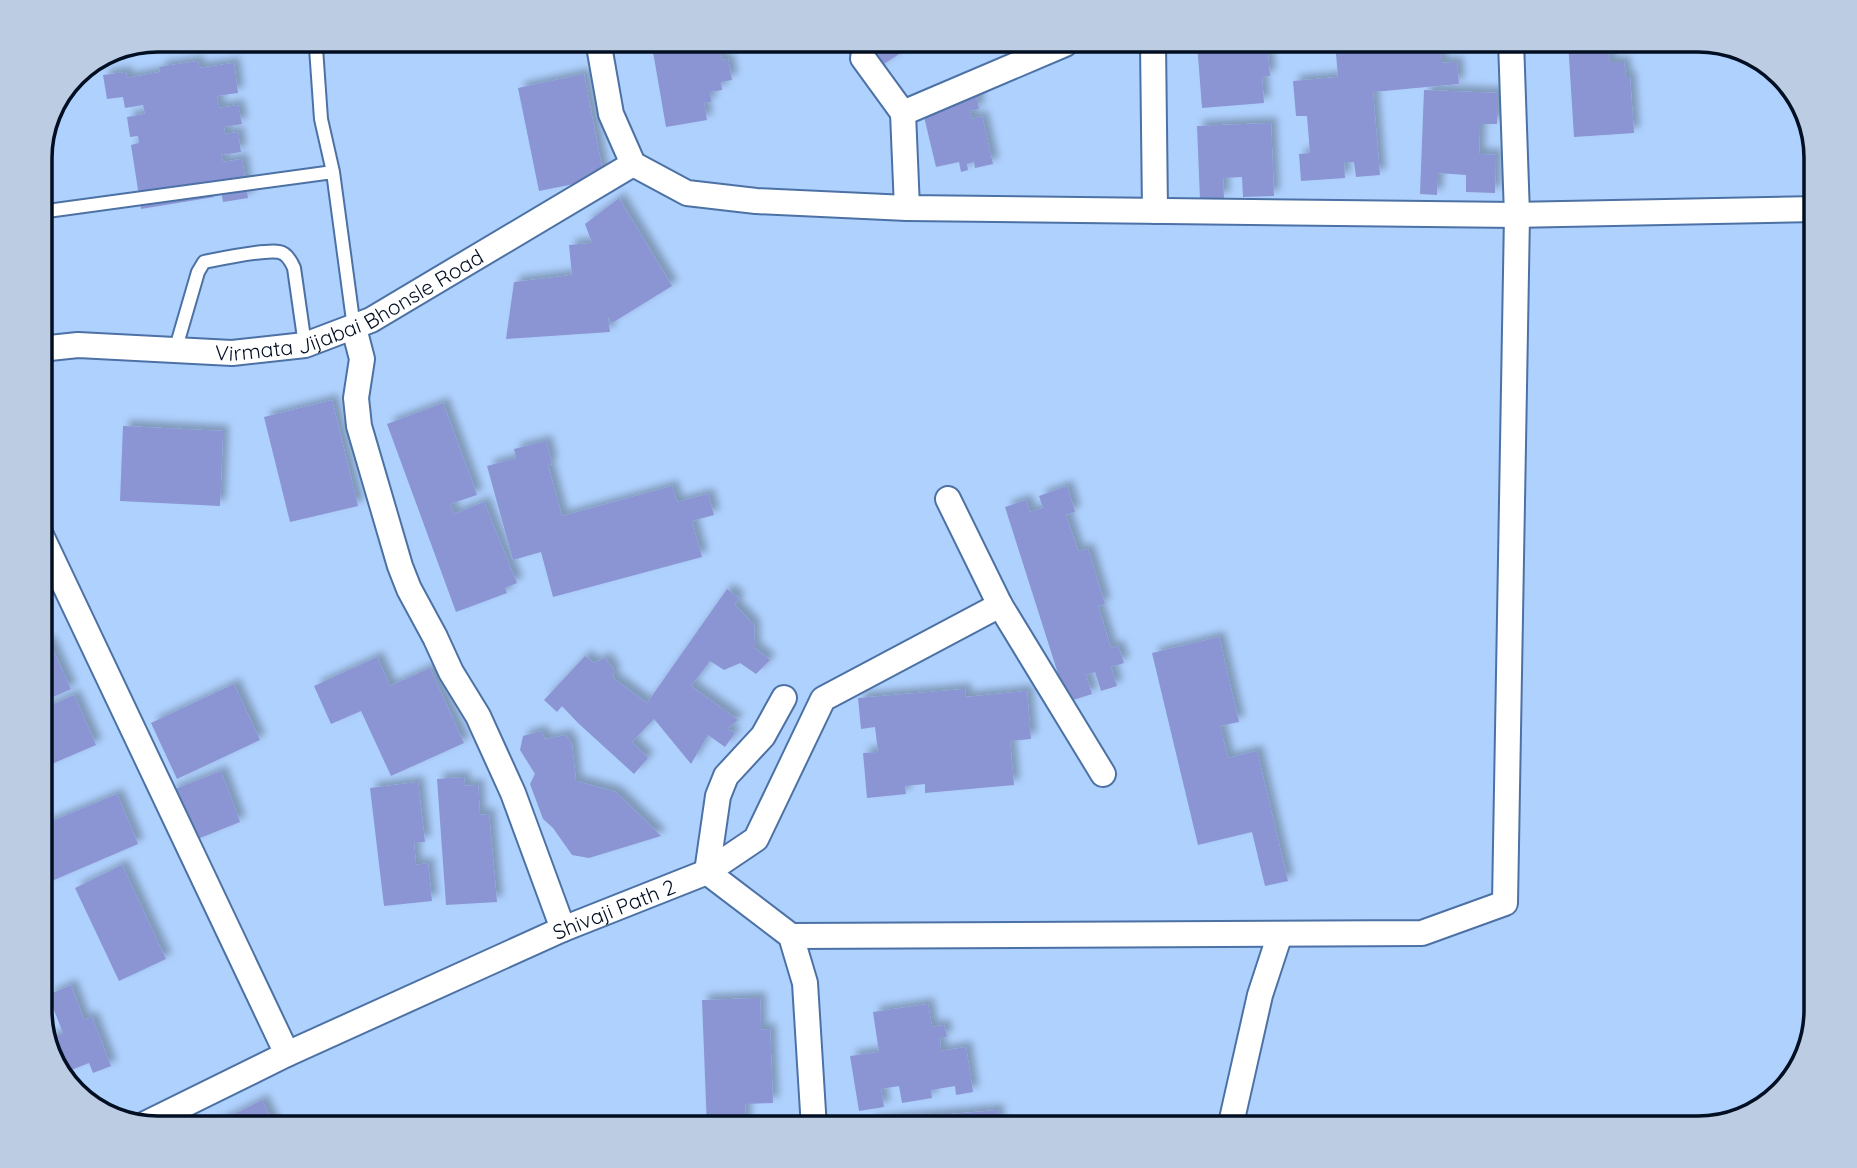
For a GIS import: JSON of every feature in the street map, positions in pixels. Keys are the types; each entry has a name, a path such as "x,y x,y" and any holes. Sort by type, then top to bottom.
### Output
{"street":[{"path":"601,52 611,114 633,164 687,193 756,201 907,208 1517,215 1804,209"},
{"path":"903,113 1046,52"},
{"path":"1153,52 1155,211"},
{"path":"791,936 1422,933 1505,903 1517,215 1511,52"},
{"path":"863,58 903,113 907,208"},
{"name":"Virmata Jijabai Bhonsle Road","path":"53,348 78,345 232,353 305,345 355,328 633,164"},
{"path":"355,328 362,359 356,398 359,426 400,566 451,672 478,716 513,793 563,929"},
{"path":"948,499 1000,605 1103,774"},
{"path":"53,560 287,1055"},
{"name":"Shivaji Path 2","path":"161,1116 287,1055 563,929 707,872 756,839 823,699 1000,605"},
{"path":"784,698 763,736 726,776 718,796 707,872 791,936 805,983 813,1116"},
{"path":"1233,1116 1261,995 1280,934"}],"lane":[{"path":"316,52 321,119 333,172 355,328"},
{"path":"53,210 333,172"},
{"path":"175,351 198,272 204,262 279,252 289,258 295,268 305,345"}],"building":[{"path":"653,52 720,52 722,60 728,59 732,80 721,82 722,90 710,92 711,102 704,103 707,120 666,127"},
{"path":"848,52 902,52 864,77"},
{"path":"1198,52 1268,52 1270,76 1262,77 1264,103 1202,108"},
{"path":"1336,52 1441,52 1442,63 1457,62 1459,84 1373,92 1380,175 1356,177 1354,162 1344,162 1345,178 1301,181 1299,154 1310,153 1307,116 1296,116 1293,81 1338,77"},
{"path":"1569,52 1609,52 1610,62 1624,62 1626,77 1630,77 1634,133 1574,137"},
{"path":"198,61 199,68 234,63 238,93 217,96 219,108 238,105 242,124 224,127 225,134 238,132 241,152 221,155 223,162 242,159 248,198 223,202 221,191 213,192 214,197 141,209 131,145 139,143 138,136 130,137 127,117 145,114 143,105 125,108 123,97 107,99 103,75 126,72 127,78 160,72 159,67"},
{"path":"584,74 604,178 539,191 518,88"},
{"path":"1424,90 1497,93 1497,124 1480,124 1479,154 1496,155 1495,193 1466,192 1466,175 1438,173 1437,195 1420,194"},
{"path":"976,92 979,109 970,111 972,119 982,116 993,164 975,168 974,162 967,164 968,170 961,172 959,162 936,167 921,104"},
{"path":"1271,123 1274,196 1243,197 1242,177 1223,178 1224,198 1200,199 1197,126"},
{"path":"619,198 672,286 612,323 608,317 610,332 506,339 514,282 572,275 569,245 592,243 585,224"},
{"path":"332,400 358,506 290,522 264,417"},
{"path":"443,403 477,495 450,504 454,514 484,502 517,583 505,588 507,593 456,612 387,424"},
{"path":"123,426 223,431 220,506 120,501"},
{"path":"546,441 552,464 548,465 562,516 672,486 677,502 708,494 714,515 692,521 702,557 553,597 541,552 513,560 487,466 516,458 514,449"},
{"path":"1067,486 1075,512 1066,515 1078,551 1088,549 1105,604 1098,606 1111,648 1118,646 1124,663 1111,667 1117,686 1101,691 1095,672 1086,675 1092,694 1067,702 1005,507 1026,500 1030,512 1043,508 1039,496"},
{"path":"727,589 739,598 735,605 754,625 755,648 770,660 756,674 740,663 724,670 710,661 691,686 738,720 727,729 735,733 725,747 708,735 691,764 654,719 632,742 648,758 634,774 562,706 557,712 544,700 585,656 594,663 605,658 614,670 613,678 647,703"},
{"path":"1219,637 1239,722 1220,726 1228,758 1257,751 1288,881 1265,886 1252,832 1198,845 1152,653"},
{"path":"53,650 71,689 53,697"},
{"path":"377,657 390,686 430,668 464,743 391,776 361,711 331,724 314,686"},
{"path":"234,684 260,740 177,779 151,723"},
{"path":"965,689 966,697 1027,691 1031,739 1010,741 1014,785 925,793 925,784 905,786 906,794 867,798 863,753 878,752 875,727 861,729 858,698"},
{"path":"74,695 96,745 53,763 53,704"},
{"path":"541,731 545,739 566,735 572,745 576,781 616,792 661,836 589,858 572,855 553,828 543,819 530,784 535,774 520,750 523,736"},
{"path":"221,771 240,822 190,842 170,791"},
{"path":"464,777 465,786 478,785 480,815 489,814 497,902 446,905 437,779"},
{"path":"418,782 425,842 414,843 416,865 428,863 432,901 384,906 370,788"},
{"path":"117,794 138,844 53,880 53,821"},
{"path":"122,865 166,959 119,981 75,888"},
{"path":"71,985 84,1020 92,1017 111,1066 93,1073 89,1063 72,1070 56,1037 63,1033 53,1008 53,993"},
{"path":"760,998 761,1030 770,1029 773,1103 745,1104 746,1116 707,1116 702,1000"},
{"path":"928,1004 932,1027 944,1025 947,1037 940,1038 941,1051 966,1047 973,1092 956,1095 955,1086 931,1090 932,1098 902,1103 899,1086 881,1089 884,1107 859,1111 850,1056 879,1052 873,1012"},
{"path":"262,1100 270,1116 231,1116"},
{"path":"998,1110 998,1116 928,1116"}]}
